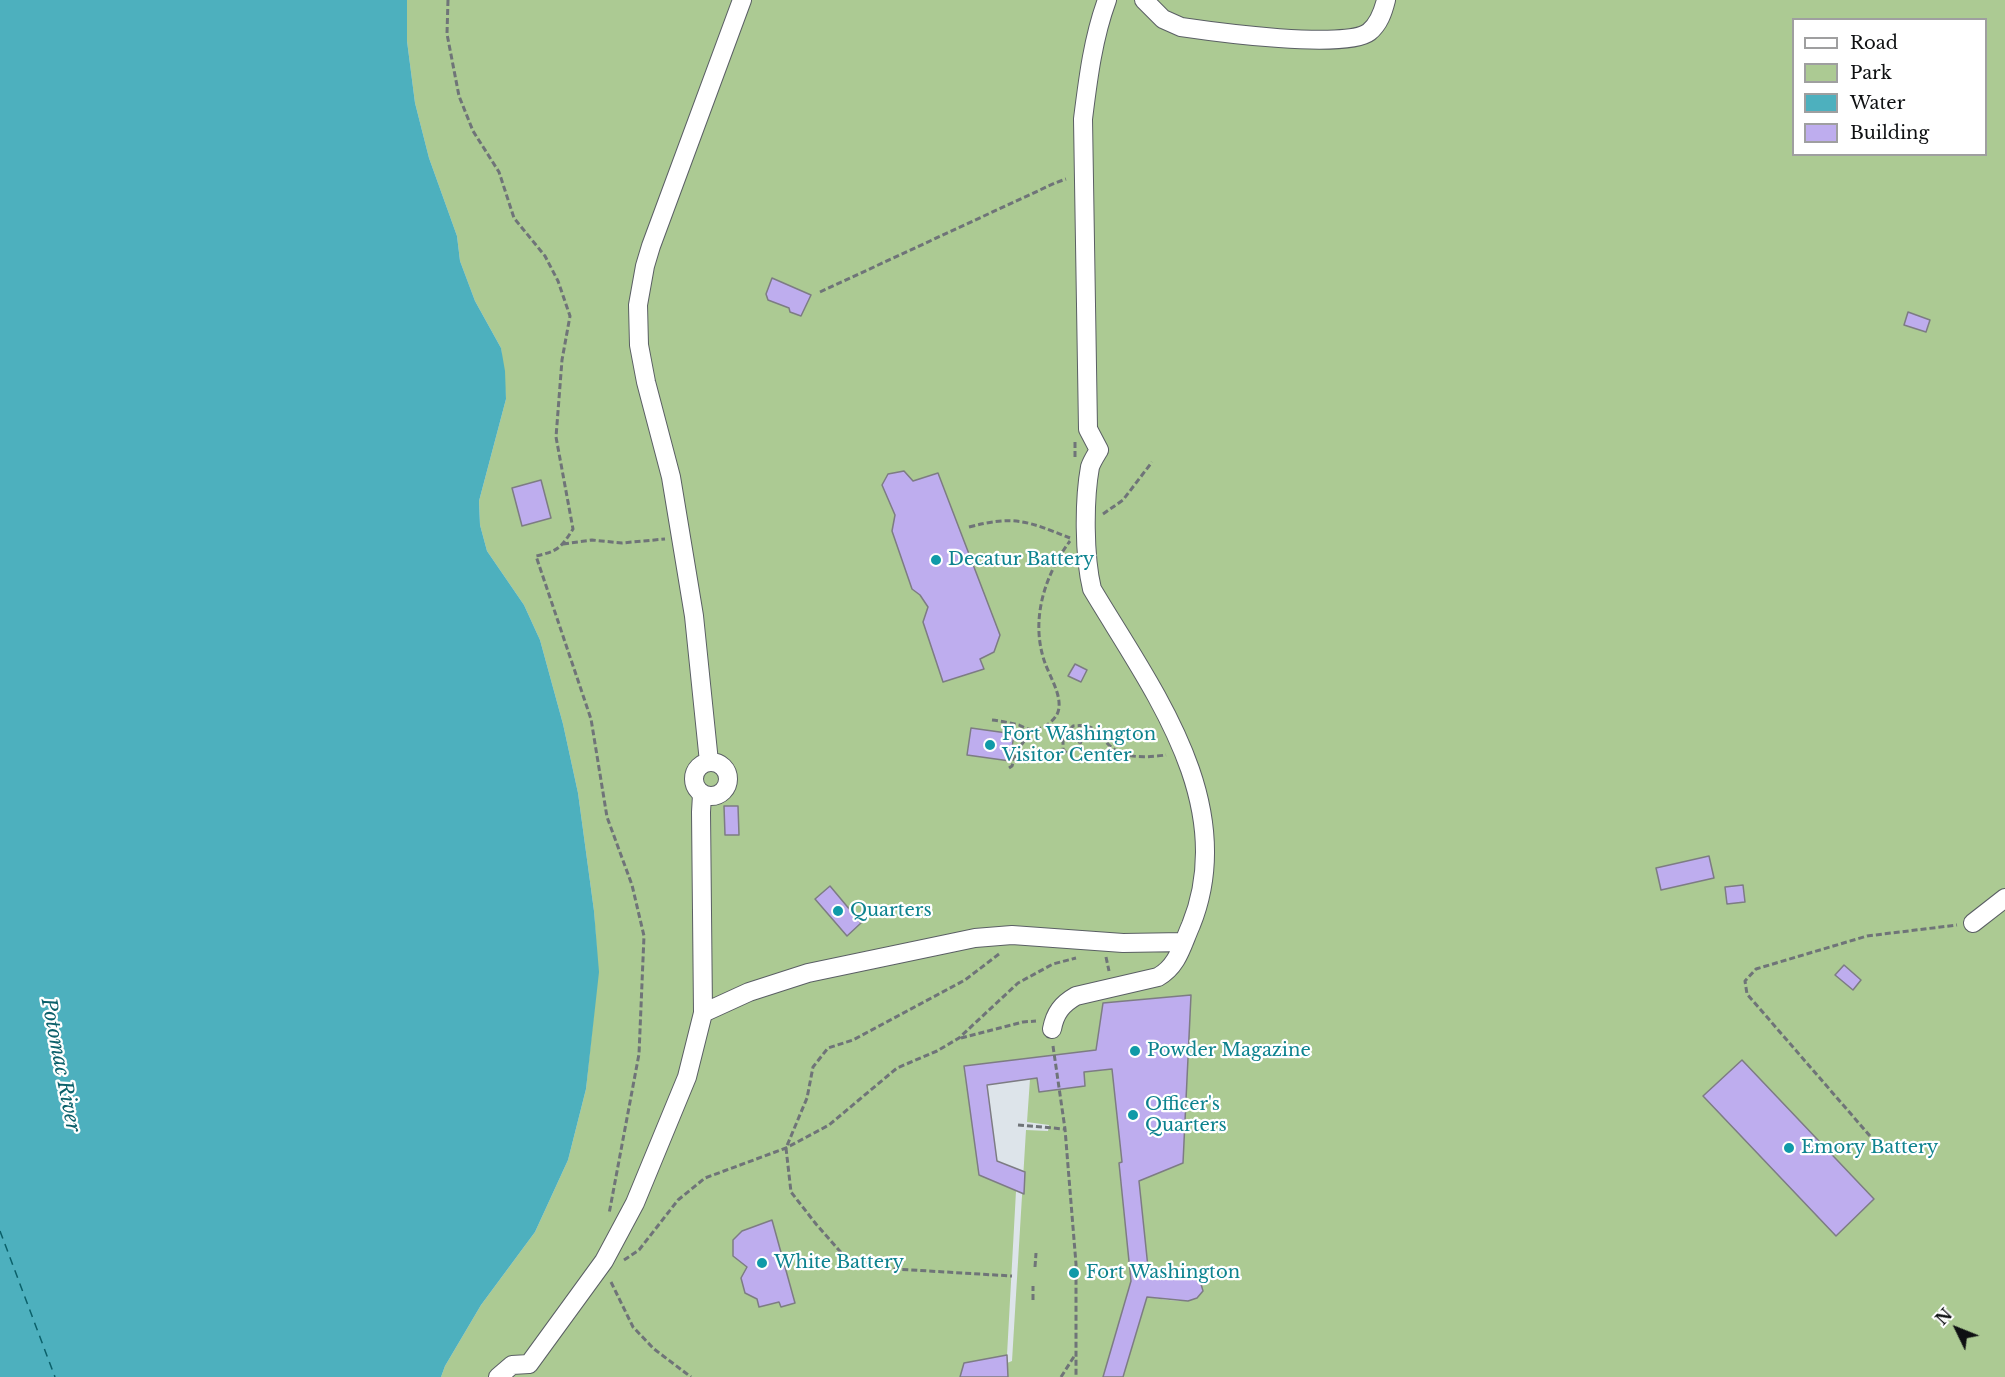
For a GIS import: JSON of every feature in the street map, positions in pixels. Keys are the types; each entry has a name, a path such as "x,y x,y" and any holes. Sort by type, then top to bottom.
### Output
{"lane":[{"path":"709,762 694,616 671,477 640,355 637,323 638,304 651,246 742,0"},
{"path":"1053,1025 1066,1002 1076,996 1158,978 1168,972 1176,962 1199,900 1204,855 1204,831 1198,792 1175,729 1157,695 1092,589 1089,574 1086,526 1091,464 1099,450 1088,429 1083,119 1098,27 1107,0"},
{"path":"1144,0 1163,19 1181,27 1329,41 1358,38 1369,32 1382,15 1386,0"},
{"path":"709,762 719,764 727,772 728,783 723,792 713,797 702,795 695,787 694,776 699,766 709,762"},
{"path":"498,1377 512,1365 531,1370 604,1261 635,1203 687,1077 703,1013 702,795"},
{"path":"1973,923 2005,897"},
{"path":"703,1013 749,992 808,973 995,935 1123,943 1184,942"}],"path":[{"path":"448,0 447,34 459,96 472,131 499,172 514,218 545,256 558,281 570,316 562,360 556,437 573,529 555,552 536,556 591,719 607,817 632,885 644,936 639,1054 609,1214"},
{"path":"820,292 1070,178"},
{"path":"1086,526 1123,500 1152,462"},
{"path":"969,527 995,521 1014,520 1040,526 1072,538 1061,553 1045,585 1039,615 1041,650 1059,703 1058,712 1047,725 1032,730 1017,751 1012,766 1009,768"},
{"path":"563,544 592,540 622,543 681,538"},
{"path":"992,720 1005,721 1032,730"},
{"path":"1047,725 1063,736 1082,743"},
{"path":"1116,751 1098,732 1086,725 1073,726 1063,736 1063,749 1071,760 1084,762 1116,751 1149,758 1182,750"},
{"path":"1869,1136 1747,994 1745,981 1755,969 1867,936 1973,923"},
{"path":"1012,1276 862,1267 844,1256 791,1192 786,1148 807,1098 813,1067 828,1048 854,1040 965,980 1022,935"},
{"path":"623,1261 639,1250 678,1200 705,1178 786,1148 829,1125 897,1068 937,1051 959,1038 1018,982 1053,963 1077,958"},
{"path":"959,1038 1023,1022 1053,1025"},
{"path":"1054,1054 1065,1129 1076,1264 1076,1377"},
{"path":"1018,1125 1065,1129"},
{"path":"1035,1267 1036,1253"},
{"path":"604,1261 616,1295 633,1327 654,1349 691,1377"},
{"path":"1033,1300 1034,1286"},
{"path":"1061,1377 1076,1353"}],"green space":[{"path":"407,0 2005,0 2005,1377 1123,1377 1147,1297 1185,1300 1198,1296 1203,1291 1194,1279 1187,1276 1172,1274 1149,1277 1139,1181 1183,1162 1191,995 1103,1003 1096,1050 964,1066 979,1175 1016,1191 1007,1355 965,1363 960,1377 441,1377 445,1366 481,1305 535,1232 568,1160 586,1089 598,972 594,911 578,793 563,724 540,640 524,605 487,551 480,525 479,501 506,399 501,348 475,301 460,261 457,236 429,158 415,103 407,41"},
{"path":"1116,1069 1141,1153 1119,1163 1131,1281 1103,1377 1008,1377 1007,1363 1012,1361 1026,1130 1048,1131 1049,1125 1027,1122 1030,1079 1037,1078 1040,1092 1085,1086 1084,1072"}],"water":[{"name":"Potomac River","path":"0,0 407,0 407,41 415,103 429,158 457,236 460,261 475,301 501,348 505,371 506,399 479,501 480,525 487,551 524,605 540,640 563,724 578,793 594,911 599,972 586,1089 568,1160 535,1232 481,1305 445,1366 441,1377 0,1377"}],"building":[{"path":"772,278 811,295 801,316 790,312 789,308 768,300 766,294"},
{"path":"1908,312 1930,320 1926,332 1904,325"},
{"name":"Decatur Battery","path":"904,471 913,481 938,473 1000,635 994,652 980,659 984,669 943,682 923,622 928,607 920,595 912,589 892,531 895,515 882,485 888,474"},
{"path":"541,480 551,518 522,526 512,488"},
{"path":"1075,664 1087,670 1081,682 1068,676"},
{"name":"Fort Washington Visitor Center","path":"971,728 1014,734 1010,761 967,755"},
{"path":"724,806 738,806 739,835 725,835"},
{"path":"1709,856 1714,878 1661,890 1656,868"},
{"path":"1743,885 1745,902 1727,904 1725,887"},
{"name":"Quarters","path":"830,886 861,923 847,936 815,899"},
{"path":"1844,965 1861,980 1853,990 1835,975"},
{"path":"1191,995 1183,1163 1139,1181 1149,1277 1180,1274 1194,1277 1201,1284 1203,1291 1197,1298 1188,1301 1147,1297 1123,1377 1103,1377 1131,1281 1112,1069 1084,1072 1085,1086 1039,1092 1037,1078 987,1085 997,1161 1025,1172 1024,1194 979,1175 964,1066 1096,1050 1103,1003"},
{"name":"Emory Battery","path":"1742,1060 1874,1199 1836,1236 1703,1096"},
{"name":"White Battery","path":"772,1220 795,1303 781,1307 779,1302 759,1307 757,1299 745,1293 741,1278 747,1267 733,1256 733,1240 742,1231"},
{"path":"1007,1355 1008,1377 960,1377 964,1363"}],"ferry route":[{"path":"0,1231 55,1377"}],"place":[{"name":"Decatur Battery","path":"936,560"},
{"name":"Fort Washington Visitor Center","path":"990,745"},
{"name":"Quarters","path":"838,911"},
{"name":"Powder Magazine","path":"1135,1051"},
{"name":"Officer's Quarters","path":"1133,1115"},
{"name":"Emory Battery","path":"1789,1148"},
{"name":"White Battery","path":"762,1263"},
{"name":"Fort Washington","path":"1074,1273"}]}
